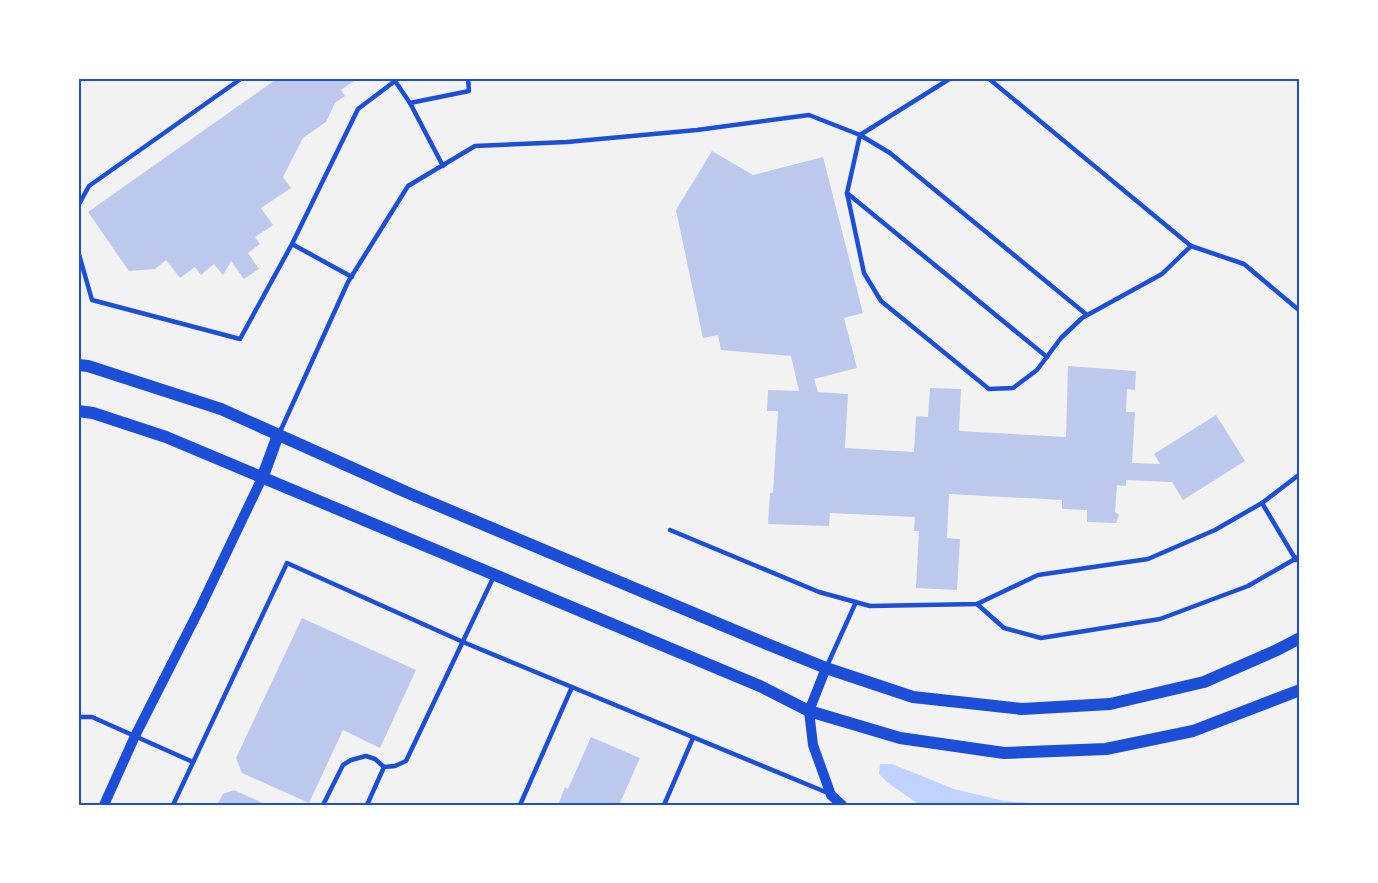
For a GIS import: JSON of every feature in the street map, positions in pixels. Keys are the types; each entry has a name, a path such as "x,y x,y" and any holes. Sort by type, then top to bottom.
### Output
{"main road":[{"path":"78,365 88,366 221,409 406,492 826,668 913,697 1022,709 1110,704 1204,682 1300,638"},
{"path":"78,411 93,413 166,436 762,687 809,711 900,738 1004,753 1106,749 1193,731 1300,690"},
{"path":"262,476 278,435"}],"street":[{"path":"104,805 135,736 200,608 262,476"},
{"path":"826,668 809,711 813,745 831,795 842,805"}],"lane":[{"path":"78,206 88,186 242,78"},
{"path":"410,103 469,91 468,78"},
{"path":"951,78 860,135 847,193 864,273 880,301 989,389 1012,388 1037,370 1061,338 1082,318 1162,274 1191,246"},
{"path":"988,78 1191,246 1244,264 1300,311"},
{"path":"78,251 92,300 240,339 292,244 358,109 394,79 410,103 443,166"},
{"path":"278,435 352,277 408,186 475,146 567,142 697,130 809,115 860,135 890,153 1087,315"},
{"path":"847,193 1047,357"},
{"path":"292,244 352,277"},
{"path":"670,530 819,592 870,606 977,604 1038,575 1148,559 1215,530 1262,503 1300,474"},
{"path":"977,604 1004,628 1041,638 1160,619 1248,586 1298,558 1262,503"},
{"path":"172,805 286,563 463,642 831,795"},
{"path":"323,805 343,765 351,760 366,756 375,759 384,767 395,766 406,761 495,574"},
{"path":"826,668 856,602"},
{"path":"520,805 572,687"},
{"path":"79,716 92,717 193,762"},
{"path":"664,805 693,738"},
{"path":"367,805 384,767"}],"water":[{"path":"880,764 892,764 954,789 1004,801 1059,805 920,805 879,774"}],"building":[{"path":"278,78 352,78 354,81 341,90 345,96 335,103 326,122 303,138 283,177 291,188 261,208 273,225 255,237 260,244 248,253 259,269 244,279 231,261 223,275 214,264 201,275 195,267 180,278 166,260 155,269 129,271 88,212"},
{"path":"712,151 753,175 823,157 863,313 844,318 857,368 814,379 818,392 848,394 845,448 914,452 916,416 928,417 930,388 961,389 959,431 1066,437 1068,366 1136,371 1135,390 1127,389 1126,412 1135,412 1132,463 1160,464 1154,454 1216,415 1245,461 1183,500 1172,482 1126,480 1126,486 1117,485 1115,512 1119,515 1116,523 1087,522 1087,510 1062,509 1062,500 949,494 947,538 960,539 957,590 916,588 919,531 914,531 915,517 830,513 829,526 768,524 770,493 773,493 778,411 767,411 768,390 799,391 791,356 721,350 718,335 703,338 676,210"},
{"path":"302,618 416,670 380,748 343,730 309,803 242,773 236,758"},
{"path":"591,737 640,758 619,805 558,805 565,787 568,789"},
{"path":"234,790 267,805 217,805 223,794"}]}
